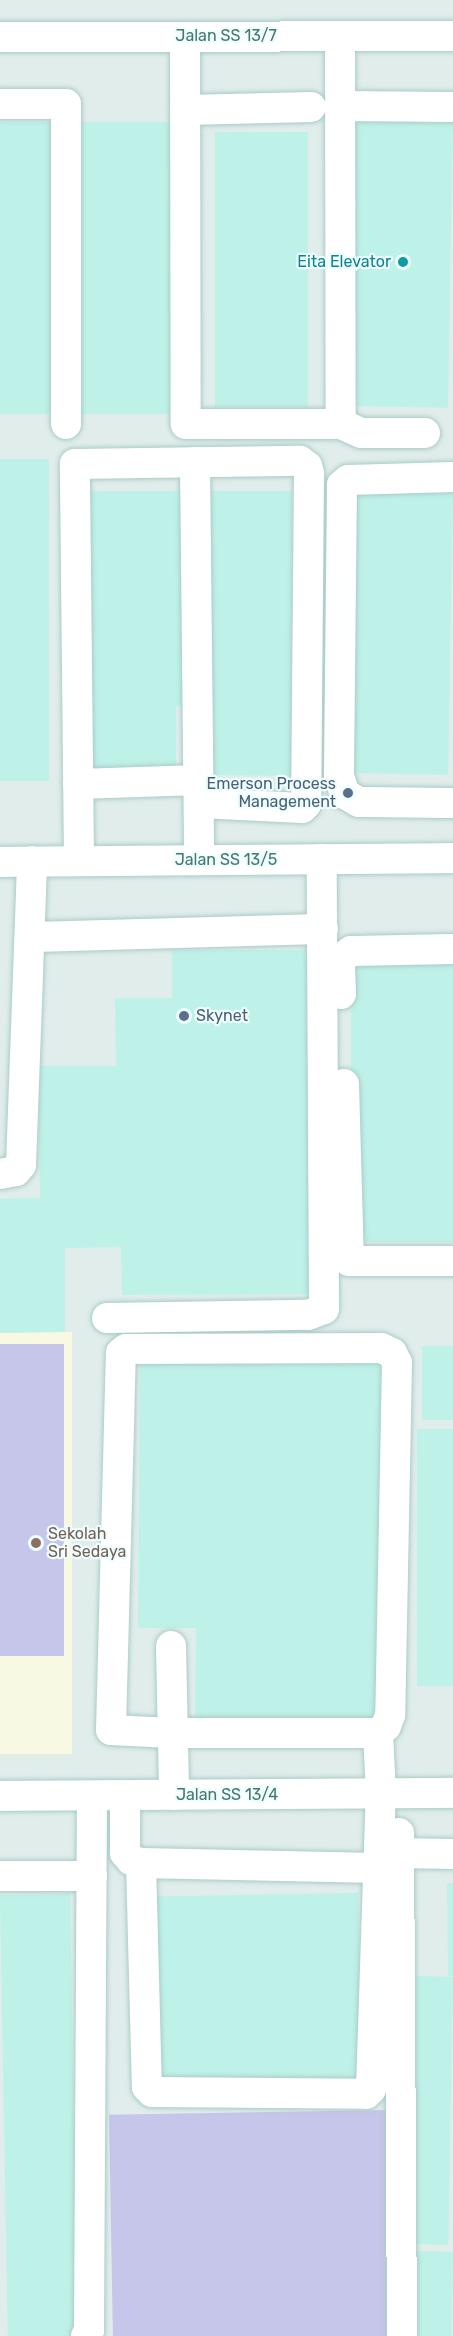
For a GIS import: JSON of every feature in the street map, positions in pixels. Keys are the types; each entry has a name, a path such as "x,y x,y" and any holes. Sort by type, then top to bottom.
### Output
{"street":[{"path":"340,36 326,107 341,424"},
{"name":"Jalan SS 13/7","path":"0,37 453,36"},
{"path":"185,37 186,424 341,424 361,433 425,432"},
{"path":"0,104 66,104 66,424"},
{"path":"185,110 453,107"},
{"path":"78,784 198,791 302,808 306,804 309,473 307,466 300,461 75,464 78,861"},
{"path":"195,462 199,860"},
{"path":"453,477 348,480 342,485 339,776 345,794 359,802 453,803"},
{"name":"Jalan SS 13/5","path":"0,862 453,858"},
{"path":"107,1318 308,1315 324,1309 322,859"},
{"path":"0,1174 16,1172 21,1165 32,861"},
{"path":"31,937 323,929"},
{"path":"453,949 351,951 343,957 340,963 349,1261 453,1261"},
{"path":"381,1348 392,1353 397,1363 390,1715 386,1726 378,1733 172,1733 115,1731 110,1727 119,1358 126,1349 381,1348"},
{"path":"171,1646 174,1795"},
{"path":"141,1863 145,2082 152,2092 366,2094 371,2089 388,1860 390,1794 378,1733"},
{"name":"Jalan SS 13/4","path":"0,1796 453,1793"},
{"path":"86,2336 90,2330 92,1796"},
{"path":"124,1796 125,1853 131,1860 141,1863 388,1860 453,1854"},
{"path":"388,1860 402,2336"},
{"path":"0,1876 92,1876"}],"shaded area":[{"path":"0,0 453,0 453,2336 0,2336"},
{"name":"Sekolah Sri Sedaya","path":"0,1332 72,1332 72,1754 0,1754"},
{"name":"Sekolah Sri Sedaya","path":"0,1344 64,1344 64,1656 0,1656"},
{"path":"386,2110 390,2336 113,2336 109,2115"}],"building":[{"name":"Eita Elevator","path":"354,117 453,119 448,408 349,406"},
{"path":"0,122 175,122 175,414 0,414"},
{"path":"215,132 308,132 308,407 215,407"},
{"path":"0,459 49,459 49,781 0,781"},
{"path":"90,491 292,491 291,776 214,775 214,707 176,706 176,776 89,775"},
{"path":"354,492 453,494 448,775 349,773"},
{"path":"172,950 311,950 314,1294 122,1295 121,1247 65,1248 65,1332 0,1333 0,1199 40,1198 38,1066 116,1066 115,998 172,998"},
{"path":"351,964 453,964 453,1242 351,1242"},
{"path":"422,1346 453,1346 453,1420 422,1420"},
{"path":"140,1361 382,1363 379,1720 195,1719 196,1628 138,1628"},
{"path":"417,1429 453,1429 453,1686 417,1686"},
{"path":"447,1883 453,1883 453,1976 448,1976"},
{"path":"358,1893 361,2085 157,2089 154,1897"},
{"path":"70,1894 78,2336 8,2336 0,1895"},
{"path":"409,1976 453,1977 448,2245 404,2244"},
{"path":"409,2251 453,2252 452,2336 408,2336"}],"place":[{"name":"Eita Elevator","path":"403,262"},
{"name":"Emerson Process Management","path":"348,793"},
{"name":"Skynet","path":"184,1016"},
{"name":"Sekolah Sri Sedaya","path":"36,1543"}]}
